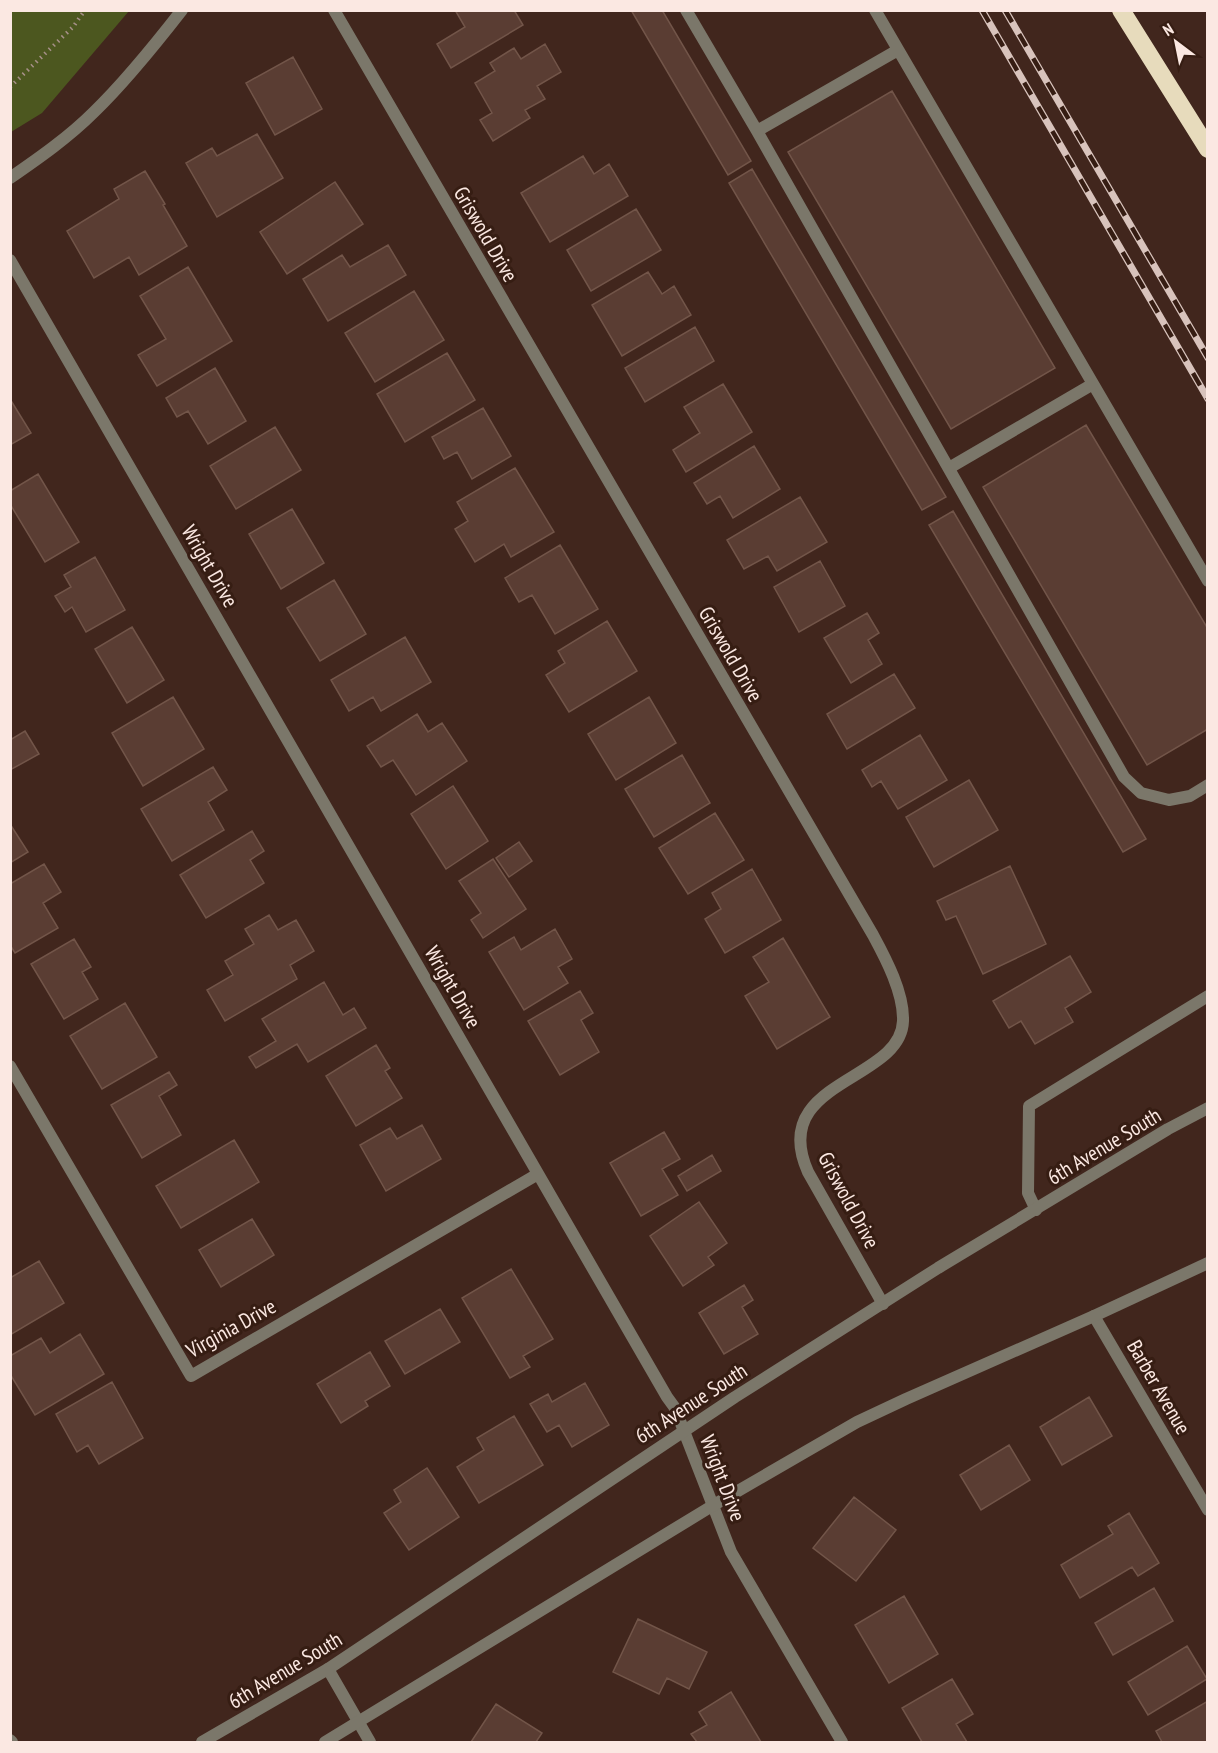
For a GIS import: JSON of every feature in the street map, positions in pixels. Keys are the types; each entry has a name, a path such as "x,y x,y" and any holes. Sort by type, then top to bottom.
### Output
{"highway":[{"path":"1121,10 1208,150"}],"street":[{"path":"10,178 49,151 93,114 140,64 182,10"},
{"name":"Griswold Drive","path":"334,10 873,935 891,972 898,989 904,1022 900,1035 894,1046 884,1056 837,1086 811,1110 803,1128 801,1146 808,1172 883,1304"},
{"path":"686,10 757,130 1124,777 1142,793 1169,800 1190,796 1208,785"},
{"path":"875,10 1208,581"},
{"path":"757,130 898,50"},
{"name":"Wright Drive","path":"10,260 675,1408 730,1552 842,1743"},
{"path":"948,468 1093,384"},
{"path":"1036,1210 1028,1193 1029,1106 1208,996"},
{"name":"Virginia Drive","path":"10,1066 191,1376 538,1174"},
{"name":"6th Avenue South","path":"202,1743 328,1669 684,1430 938,1268 1208,1108"},
{"path":"325,1743 712,1506 857,1422 1208,1263"},
{"name":"Barber Avenue","path":"1094,1316 1208,1510"},
{"path":"328,1669 370,1743"}],"path":[{"path":"10,87 73,27 85,10"}],"green space":[{"path":"10,11 129,11 42,113 11,132"}],"building":[{"path":"455,10 514,10 523,25 451,68 437,44 465,27"},
{"path":"631,10 662,10 751,161 728,175"},
{"path":"545,44 561,72 537,86 545,99 525,110 530,118 493,141 480,120 492,113 475,83 495,71 490,63 514,48 521,59"},
{"path":"293,57 322,109 275,135 246,83"},
{"path":"892,91 1055,368 951,429 788,152"},
{"path":"257,134 283,178 217,217 186,163 212,148 217,156"},
{"path":"583,156 594,174 609,164 628,196 550,242 521,193"},
{"path":"752,169 946,497 922,510 729,183"},
{"path":"145,171 187,246 139,275 129,257 94,278 67,231 119,199 114,189"},
{"path":"335,182 363,224 287,274 260,232"},
{"path":"636,209 661,250 591,291 567,250"},
{"path":"388,245 406,275 328,321 303,279 342,255 350,267"},
{"path":"188,267 232,341 157,386 138,355 166,339 140,296"},
{"path":"648,272 662,294 674,286 691,315 622,356 592,305"},
{"path":"414,291 444,340 375,382 345,333"},
{"path":"695,327 714,361 645,402 625,368"},
{"path":"447,353 475,400 405,442 377,394"},
{"path":"215,368 246,421 208,444 188,411 177,417 166,398"},
{"path":"723,384 752,432 686,472 673,450 700,433 684,407"},
{"path":"10,399 31,433 10,445"},
{"path":"483,408 511,456 472,479 457,452 444,459 432,437"},
{"path":"1086,425 1208,629 1208,729 1147,765 983,487"},
{"path":"275,427 301,470 236,509 210,466"},
{"path":"754,446 780,489 733,518 720,496 707,504 694,483"},
{"path":"515,468 554,532 511,557 504,544 475,562 455,529 468,521 457,502"},
{"path":"38,474 79,542 45,562 10,504 10,491"},
{"path":"800,497 827,542 777,571 768,556 744,569 727,540"},
{"path":"292,509 324,563 281,589 249,534"},
{"path":"953,511 1146,839 1123,852 929,525"},
{"path":"560,545 598,609 555,634 532,595 519,602 505,578"},
{"path":"95,557 125,610 86,632 72,607 65,612 55,596 71,587 64,575"},
{"path":"820,561 845,606 799,632 774,587"},
{"path":"334,580 366,634 320,661 287,608"},
{"path":"867,613 879,633 868,640 882,664 851,683 824,638"},
{"path":"607,621 637,671 569,712 546,675 565,663 558,651"},
{"path":"132,627 164,680 127,703 95,649"},
{"path":"405,637 431,682 381,711 373,697 349,711 331,680"},
{"path":"894,674 915,708 847,749 827,714"},
{"path":"173,697 204,749 143,786 112,733"},
{"path":"649,697 676,743 616,780 588,734"},
{"path":"417,714 428,732 442,723 467,761 416,795 393,760 381,767 367,746"},
{"path":"25,731 39,754 10,770 10,740"},
{"path":"920,735 947,780 898,809 881,781 872,787 862,770"},
{"path":"682,755 710,803 654,837 625,789"},
{"path":"213,767 227,790 208,802 224,830 172,861 141,809"},
{"path":"969,780 998,830 934,867 906,817"},
{"path":"453,786 488,841 446,869 411,814"},
{"path":"715,813 744,860 688,894 659,848"},
{"path":"10,824 28,852 10,863"},
{"path":"252,831 264,851 250,860 264,883 206,918 180,875"},
{"path":"519,842 532,861 509,877 496,858"},
{"path":"493,859 526,909 483,938 471,920 481,913 459,881"},
{"path":"44,864 61,892 43,903 58,928 15,953 10,945 10,884"},
{"path":"1010,866 1046,944 983,974 956,916 946,920 937,901"},
{"path":"752,869 781,920 725,953 705,919 721,909 712,893"},
{"path":"269,915 278,930 296,920 314,951 290,965 297,979 225,1021 207,990 233,975 225,961 254,944 245,929"},
{"path":"555,929 572,959 558,967 568,983 524,1010 489,952 514,937 521,950"},
{"path":"783,938 830,1017 777,1049 745,996 769,982 753,957"},
{"path":"74,939 91,967 82,972 98,999 64,1019 31,964"},
{"path":"1070,956 1091,992 1065,1008 1073,1022 1035,1044 1021,1021 1009,1028 993,1001"},
{"path":"324,982 343,1015 354,1008 366,1028 308,1062 297,1044 256,1068 249,1057 276,1041 262,1019"},
{"path":"580,991 593,1013 581,1020 599,1052 560,1075 528,1021"},
{"path":"125,1003 157,1057 102,1089 70,1036"},
{"path":"376,1045 390,1068 385,1071 402,1098 356,1126 326,1076"},
{"path":"169,1072 177,1085 159,1096 181,1135 142,1158 111,1105"},
{"path":"422,1125 441,1159 386,1191 360,1145 390,1128 397,1139"},
{"path":"664,1132 680,1159 662,1169 678,1195 641,1216 610,1163"},
{"path":"234,1140 259,1182 181,1228 156,1186"},
{"path":"712,1155 721,1171 687,1191 678,1176"},
{"path":"699,1202 727,1243 708,1257 714,1265 683,1286 650,1236"},
{"path":"252,1219 274,1255 221,1287 199,1250"},
{"path":"39,1261 64,1303 10,1335 10,1278"},
{"path":"511,1269 553,1339 523,1356 530,1367 510,1378 462,1298"},
{"path":"744,1285 753,1300 742,1307 758,1334 724,1354 699,1313"},
{"path":"440,1309 460,1342 405,1374 385,1341"},
{"path":"80,1334 104,1374 35,1415 10,1374 10,1356 41,1338 50,1353"},
{"path":"370,1352 390,1386 365,1401 368,1406 341,1423 317,1384"},
{"path":"112,1382 143,1438 99,1464 88,1445 77,1452 56,1414"},
{"path":"585,1383 609,1425 572,1447 559,1425 547,1432 530,1404 548,1394 552,1402"},
{"path":"1089,1397 1112,1436 1062,1465 1040,1427"},
{"path":"514,1416 543,1465 479,1503 457,1467 484,1450 477,1438"},
{"path":"1009,1445 1030,1480 981,1510 960,1475"},
{"path":"427,1468 459,1517 409,1550 384,1513 401,1502 394,1490"},
{"path":"854,1497 896,1530 856,1581 813,1548"},
{"path":"1129,1513 1159,1563 1138,1576 1132,1567 1080,1598 1061,1565 1113,1534 1108,1526"},
{"path":"1154,1588 1173,1621 1113,1655 1095,1623"},
{"path":"904,1596 938,1654 889,1683 855,1625"},
{"path":"638,1619 707,1652 689,1689 667,1678 659,1694 613,1672"},
{"path":"1187,1646 1207,1679 1148,1715 1128,1682"},
{"path":"952,1679 973,1714 956,1724 967,1742 922,1742 902,1708"},
{"path":"731,1692 761,1742 697,1742 691,1734 707,1725 699,1712"},
{"path":"1208,1701 1208,1742 1162,1742 1156,1731"},
{"path":"496,1704 542,1733 536,1742 471,1742"}],"railway":[{"path":"982,10 1208,399"},
{"path":"1005,10 1208,358"}]}
